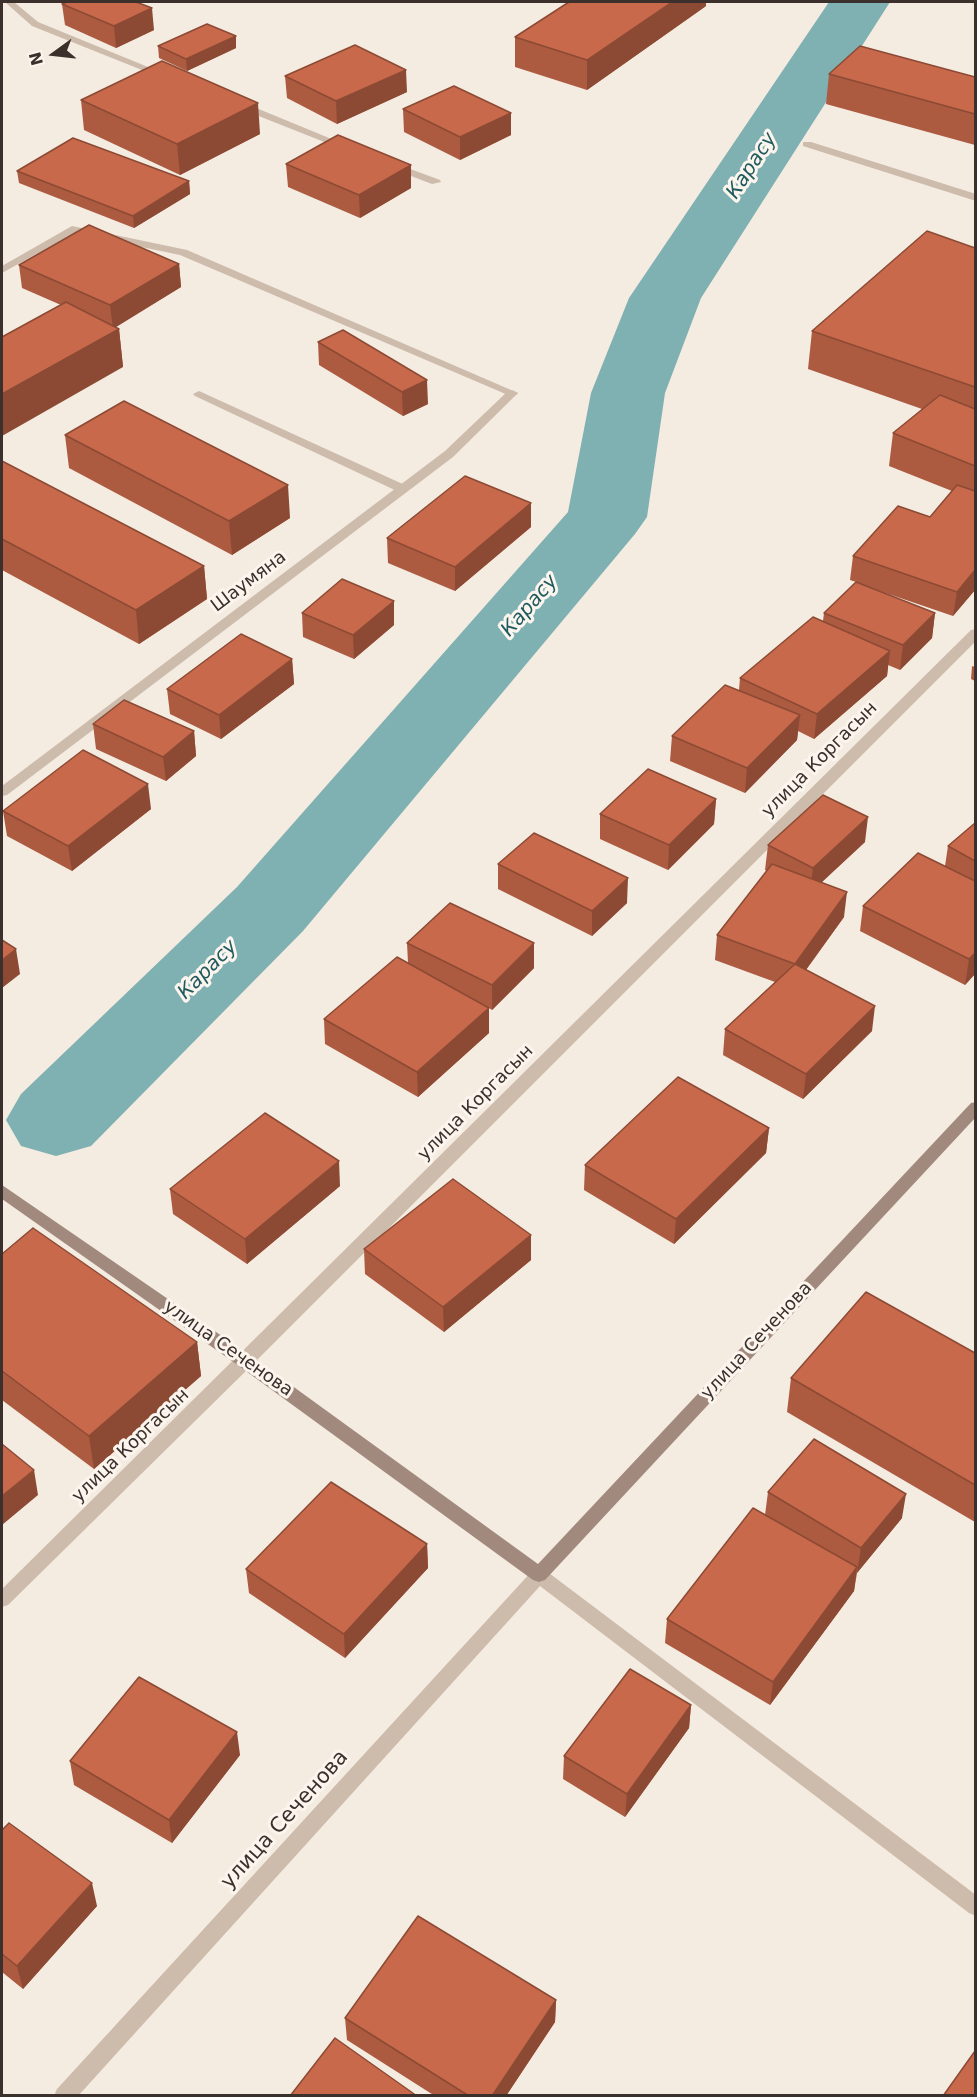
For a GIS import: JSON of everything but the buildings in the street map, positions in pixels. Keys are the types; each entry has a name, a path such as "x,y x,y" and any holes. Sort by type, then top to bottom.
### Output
{"street":[{"path":"11,2 35,24 180,81"},
{"path":"224,99 358,152"},
{"path":"807,144 975,198"},
{"path":"380,160 436,182"},
{"name":"Шаумяна","path":"2,270 72,229 183,252 512,393 449,454 2,792"},
{"path":"199,394 403,489"},
{"name":"улица Коргасын","path":"2,1600 975,633"},
{"name":"улица Сеченова","path":"64,2096 539,1575 975,1107"},
{"name":"улица Сеченова","path":"2,1191 245,1360 539,1575"},
{"path":"539,1575 975,1907"}],"waterway":[{"name":"Карасу","path":"56,1120 270,909 607,517 628,393 665,298 859,2"}]}
